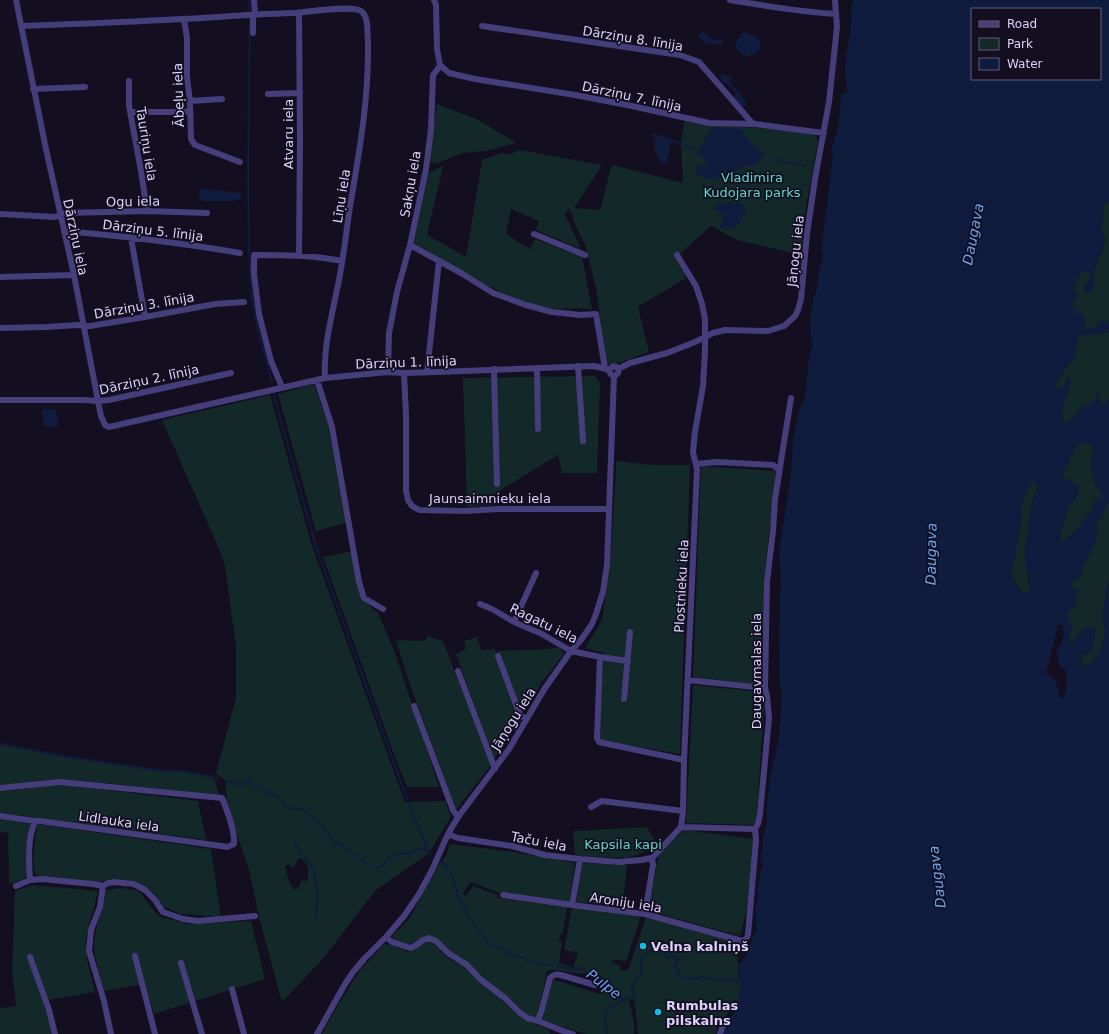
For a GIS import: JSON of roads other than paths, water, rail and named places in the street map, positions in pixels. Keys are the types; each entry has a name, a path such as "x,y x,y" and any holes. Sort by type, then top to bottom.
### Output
{"street":[{"name":"Dārziņu iela","path":"16,0 33,89 74,275 103,420 105,425 109,426 158,415"},
{"path":"253,34 254,0"},
{"path":"434,0 436,5 437,49 440,65"},
{"path":"730,0 806,12 836,14"},
{"name":"Jāņogu iela","path":"317,1034 353,972 404,916 419,894 432,870 448,834 458,817 509,748 546,688 571,651 592,624 602,592 607,565 614,376 618,373 618,369 630,363 667,353 713,333 725,330 768,331 784,326 795,316 801,299 807,234 815,179 830,102 837,28 835,0"},
{"name":"Līņu iela","path":"299,13 357,9 366,16 368,30 366,99 342,261 326,345 324,363 325,378"},
{"path":"21,26 299,13"},
{"name":"Atvaru iela","path":"298,255 300,141 299,13"},
{"name":"Ābeļu iela","path":"184,19 187,38 191,139 195,145 240,162"},
{"name":"Dārziņu 8. līnija","path":"482,26 680,55 699,62 753,124"},
{"name":"Dārziņu 7. līnija","path":"440,65 449,73 475,79 575,95 709,123 753,124 824,133"},
{"name":"Sakņu iela","path":"388,372 389,333 426,169 433,75 440,65"},
{"name":"Tauriņu iela","path":"129,81 130,112 141,171 146,211"},
{"path":"33,89 86,87"},
{"path":"268,94 300,93"},
{"path":"190,101 222,99"},
{"path":"130,112 190,111"},
{"name":"Ogu iela","path":"61,215 65,213 146,211 207,213"},
{"path":"0,214 55,217 61,215"},
{"name":"Dārziņu 5. līnija","path":"64,231 206,247 240,253"},
{"path":"534,234 585,255"},
{"path":"131,238 146,317"},
{"path":"410,245 493,293 526,306 552,312 581,315 596,314 607,369 610,374 614,376"},
{"path":"282,387 271,361 259,314 254,274 254,256 298,255 342,261"},
{"name":"Plostnieku iela","path":"677,255 696,286 705,319 705,351 702,386 693,452 697,470 696,516 693,543 683,811 681,827"},
{"path":"427,372 439,261"},
{"path":"0,277 74,275"},
{"name":"Dārziņu 3. līnija","path":"0,328 77,325 90,326 215,304 244,302"},
{"path":"578,366 583,441"},
{"name":"Dārziņu 1. līnija","path":"158,415 325,378 388,372 404,373 578,366 594,366 607,369"},
{"name":"Jāņogu iela","path":"607,369 616,367 618,369"},
{"path":"537,368 538,429"},
{"path":"494,370 497,484"},
{"name":"Dārziņu 2. līnija","path":"0,400 98,401 231,373"},
{"name":"Jaunsaimnieku iela","path":"404,373 406,415 406,490 408,500 412,506 419,510 465,511 498,509 609,509"},
{"path":"317,380 332,427 359,582 364,598 382,609"},
{"name":"Daugavmalas iela","path":"742,941 746,939 748,935 756,840 755,829 758,824 760,814 769,718 765,688 767,582 775,499 791,398"},
{"path":"696,464 717,462 773,464 779,470"},
{"path":"514,622 536,573"},
{"name":"Ragatu iela","path":"480,604 514,622 542,634 571,651 600,658 628,661"},
{"path":"624,699 630,632"},
{"path":"498,656 520,715 526,719"},
{"path":"600,658 596,738 599,742 684,760"},
{"path":"458,671 494,769"},
{"path":"688,680 765,688"},
{"path":"414,706 453,810 458,817"},
{"name":"Lidlauka iela","path":"0,788 60,782 222,798 234,838 234,844 227,847 0,816"},
{"path":"591,806 602,801 683,811"},
{"path":"30,880 29,849 35,821"},
{"path":"645,914 653,866 652,858 681,827 755,829"},
{"name":"Taču iela","path":"448,834 458,838 512,846 545,855 619,862 652,858"},
{"path":"572,905 580,859"},
{"path":"16,886 30,880 42,879 103,886 114,882 134,884 145,890 155,900 163,912 183,919 198,921 254,916"},
{"path":"103,886 100,906 91,930 89,951 104,1001 111,1034"},
{"name":"Aroniju iela","path":"503,895 645,914 742,941"},
{"path":"386,937 392,942 410,948 429,938 436,941 448,953 467,965 480,980 506,999 527,1018 538,1021 552,1031 573,1034"},
{"path":"135,956 155,1034"},
{"path":"30,957 49,1010 55,1034"},
{"path":"181,963 202,1034"},
{"path":"538,1021 550,978 556,974 595,985"},
{"path":"232,989 244,1034"},
{"path":"720,1034 724,1022"}],"water":[{"name":"Daugava","path":"853,0 1109,0 1109,202 1105,204 1102,213 1103,219 1101,230 1106,239 1097,260 1094,273 1094,283 1091,291 1087,293 1083,292 1092,276 1087,271 1083,270 1074,285 1077,297 1071,302 1075,310 1083,315 1085,320 1085,329 1090,330 1100,321 1105,320 1109,323 1109,330 1105,333 1079,335 1075,356 1059,378 1053,390 1063,387 1069,377 1071,383 1061,415 1064,424 1074,418 1080,409 1094,402 1099,392 1100,404 1106,403 1109,399 1109,502 1105,506 1103,515 1096,522 1097,537 1094,546 1083,564 1078,579 1071,582 1070,585 1078,589 1078,593 1075,595 1074,606 1067,613 1072,629 1067,642 1070,643 1075,640 1084,628 1094,627 1095,634 1092,649 1080,658 1082,666 1087,665 1096,658 1104,641 1105,628 1103,618 1109,581 1109,1034 724,1034 723,1030 739,1004 738,1002 742,984 738,981 739,964 747,955 752,937 757,931 755,910 760,876 759,872 762,866 760,860 763,846 762,840 767,822 767,802 772,767 778,743 782,698 779,678 781,577 779,553 791,473 793,440 799,409 805,395 809,358 813,342 811,337 810,321 813,298 818,288 818,276 823,256 821,251 833,156 831,151 838,123 841,95 847,92 845,65","holes":["1088,443 1094,446 1091,468 1096,486 1102,492 1102,500 1095,499 1086,518 1062,543 1059,535 1069,507 1080,487 1062,478 1063,471 1078,444","1034,482 1038,487 1032,503 1025,552 1030,592 1022,592 1010,574 1022,515 1020,508 1029,485","1062,624 1064,631 1062,642 1056,651 1060,666 1066,670 1066,691 1064,698 1060,698 1055,681 1046,673 1058,625"]},
{"path":"704,32 713,39 722,40 724,42 721,45 704,43 698,34"},
{"path":"745,32 755,36 761,42 759,51 749,56 740,53 735,45 742,33"},
{"path":"722,74 731,78 730,82 733,87 736,88 746,102 743,107 741,107 734,98 736,93 733,89 721,80 720,77"},
{"path":"714,127 740,129 752,144 765,155 753,166 744,165 721,179 710,179 695,173 699,164 703,166 707,163 699,151 707,134"},
{"path":"654,133 675,141 670,144 668,161 665,163 661,162 654,148 656,141 652,134"},
{"path":"203,189 241,193 240,196 242,196 242,198 228,201 202,201 198,194"},
{"path":"729,202 742,203 747,212 740,223 734,228 722,229 719,226 723,220 722,214 715,209 715,205"},
{"path":"42,409 56,410 59,424 57,427 44,426"}],"waterway":[{"path":"249,0 249,9"},
{"path":"250,18 248,177 249,248 252,298 257,327 272,381"},
{"path":"675,141 694,150"},
{"path":"774,158 782,162 806,166"},
{"path":"274,396 316,547 403,788 429,853 431,854"},
{"path":"0,744 67,757 162,771 181,771 218,778"},
{"path":"225,780 242,785 249,780 256,787 274,795 281,800 287,809 303,809 319,824 324,826 325,831 335,842 349,849 353,854 373,868 379,868 385,861 399,853 410,854 417,849 423,848 429,853"},
{"path":"296,843 302,854 314,869 317,890 315,918"},
{"name":"Pulpe","path":"441,861 450,872 459,899 477,930 492,946 538,964 558,966 573,970 583,968 588,974 595,974 623,1000 634,995 634,981 640,975 641,960 643,956 648,952 660,949 664,951 668,958 673,956 677,958 678,962 675,965 679,972 676,973 678,977 681,976 685,979 702,977 716,981 728,979 738,981"},
{"path":"607,1033 605,1020 606,1012 623,1000"}],"place":[{"name":"Velna kalniņš","path":"643,946"},
{"name":"Rumbulas pilskalns","path":"658,1012"}],"park label":[{"name":"Vladimira Kudojara parks","path":"752,184"},
{"name":"Kapsila kapi","path":"623,844"}]}
